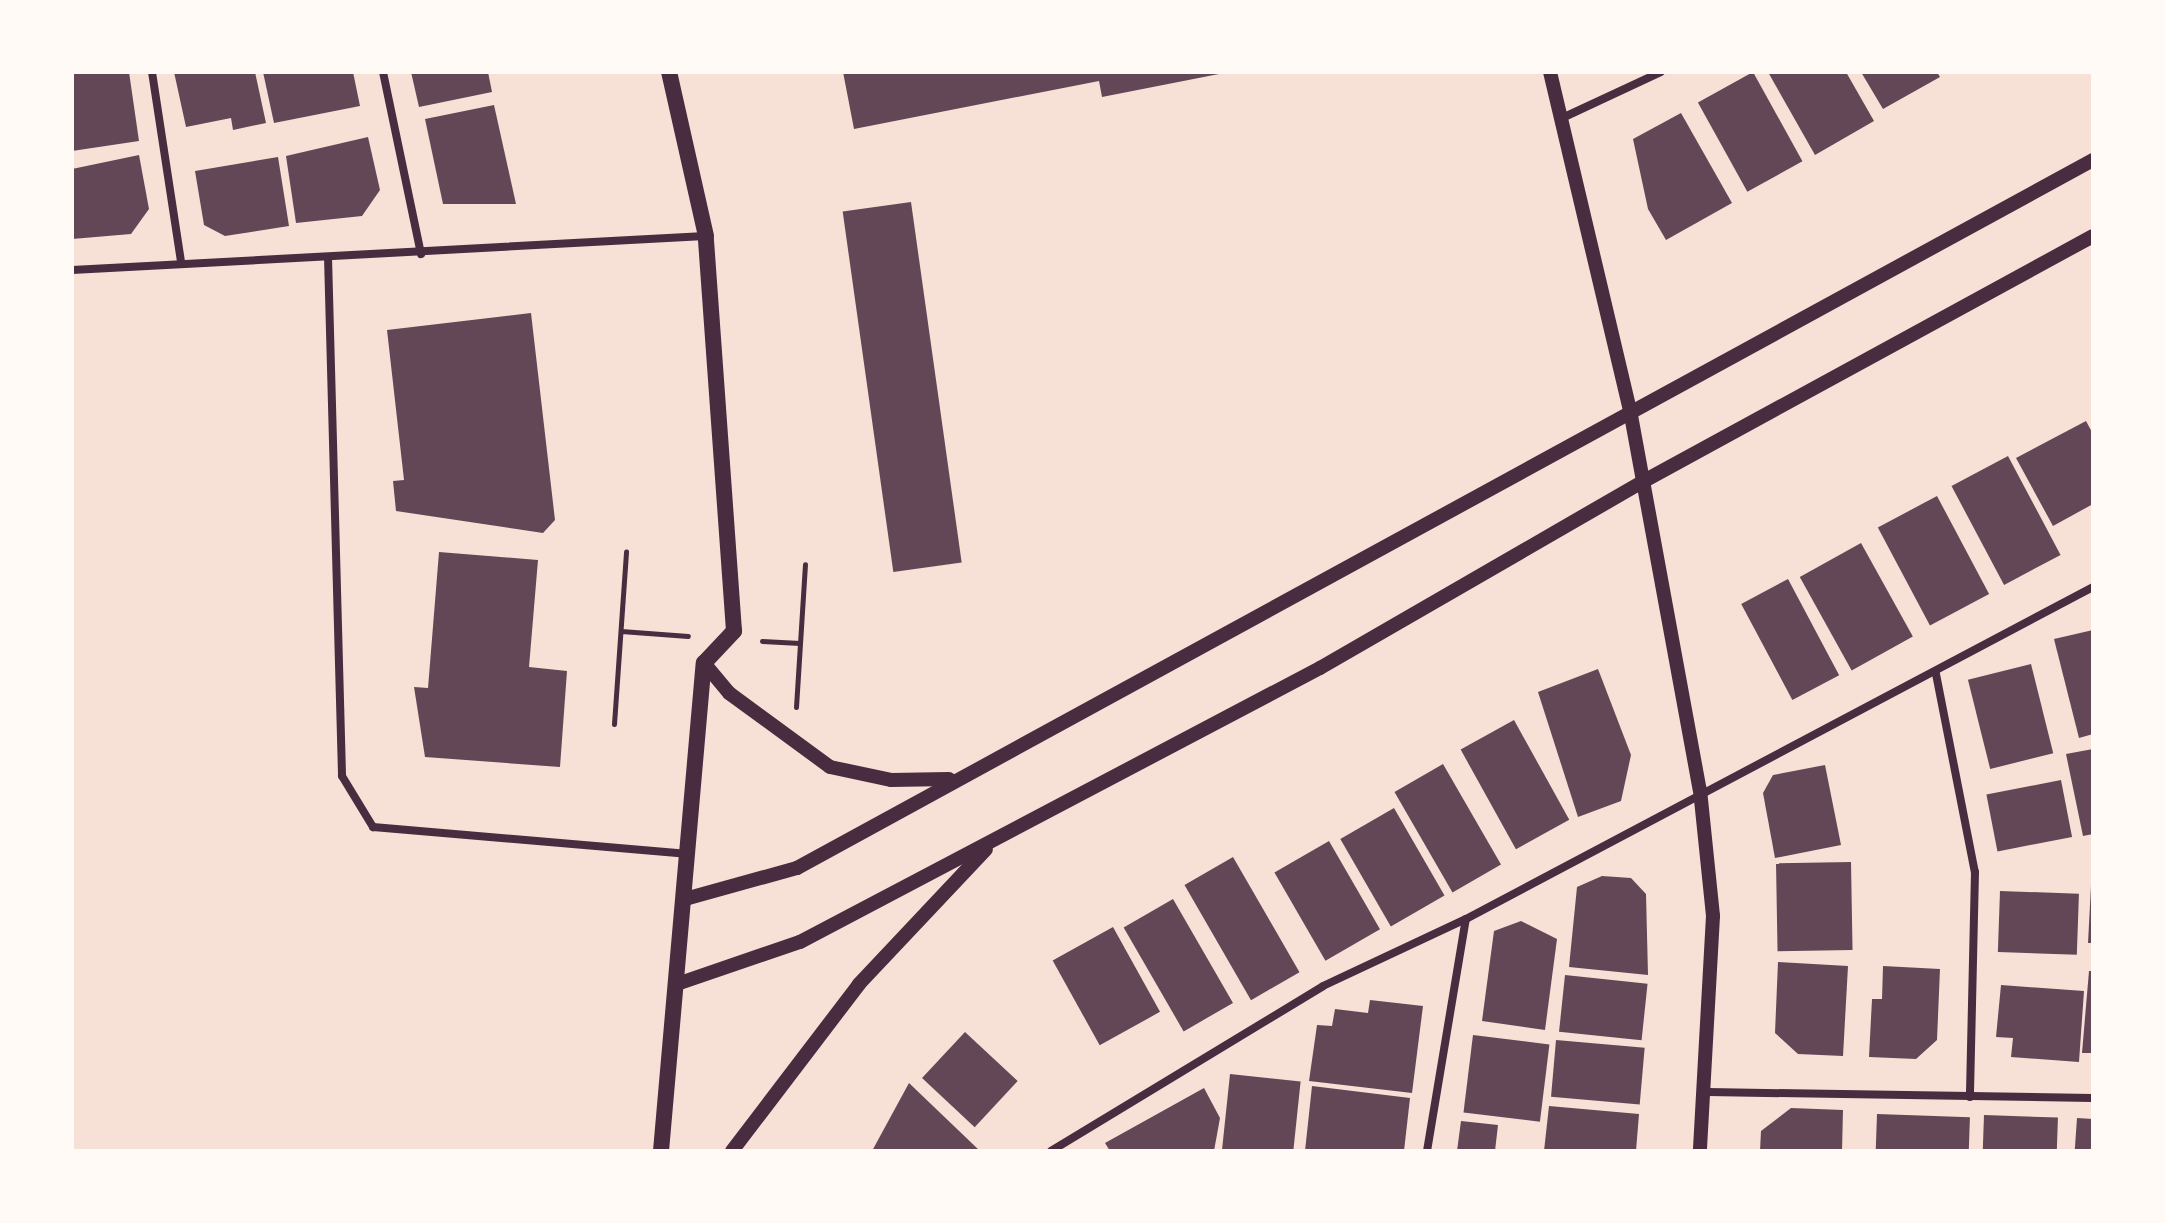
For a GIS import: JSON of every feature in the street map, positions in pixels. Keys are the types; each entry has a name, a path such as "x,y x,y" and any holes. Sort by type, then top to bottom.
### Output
{"main road":[{"path":"661,1151 690,854 704,663 734,631 706,236 669,72"}],"street":[{"path":"152,72 181,262"},
{"path":"383,72 421,254"},
{"path":"1550,72 1630,410 1700,790 1713,916 1708,1092 1700,1151"},
{"path":"1560,119 1661,72"},
{"path":"685,899 797,868 953,779 2093,160"},
{"path":"72,270 181,262 421,254 706,236"},
{"path":"677,984 800,942 1320,668 1644,481 2093,236"},
{"path":"328,257 342,776 373,827 690,854"},
{"path":"1051,1151 1323,986 1466,919 1700,790 1936,674 2093,587"},
{"path":"704,663 729,693 830,767 891,780 953,779"},
{"path":"1936,674 1975,872 1970,1097"},
{"path":"732,1151 923,908 1001,836"},
{"path":"1427,1151 1466,919"},
{"path":"1708,1092 2093,1098"}],"path":[{"path":"614,724 626,551"},
{"path":"795,720 805,564"}],"building":[{"path":"72,72 129,72 139,141 72,151"},
{"path":"174,72 255,72 266,123 233,130 231,118 186,127"},
{"path":"263,72 353,72 360,106 274,123"},
{"path":"411,72 488,72 492,92 419,107"},
{"path":"843,72 1224,73 1102,97 1099,81 854,129"},
{"path":"1753,72 1802,161 1747,192 1698,103"},
{"path":"1768,72 1846,72 1874,121 1815,155"},
{"path":"1861,72 1937,72 1940,77 1883,109"},
{"path":"494,105 516,204 443,204 425,119"},
{"path":"1681,113 1732,203 1666,240 1648,209 1633,139"},
{"path":"368,137 380,190 362,216 296,223 286,156"},
{"path":"139,155 149,209 131,234 72,239 72,169"},
{"path":"278,157 289,226 225,236 204,225 195,171"},
{"path":"911,202 962,562 893,572 843,212"},
{"path":"531,313 555,520 543,533 396,511 393,481 404,480 387,330"},
{"path":"2086,421 2093,434 2093,504 2053,526 2016,458"},
{"path":"2008,456 2061,555 2004,585 1951,486"},
{"path":"1937,496 1989,594 1930,625 1878,527"},
{"path":"1861,543 1913,637 1852,671 1800,577"},
{"path":"439,552 538,560 529,667 567,671 560,767 425,757 414,687 428,688"},
{"path":"1788,579 1839,675 1792,700 1741,604"},
{"path":"2093,630 2093,734 2079,738 2054,639"},
{"path":"2031,664 2053,753 1990,769 1968,680"},
{"path":"1598,669 1631,755 1621,801 1578,817 1538,692"},
{"path":"1514,720 1569,820 1516,849 1461,750"},
{"path":"2093,749 2093,834 2083,836 2066,754"},
{"path":"1443,764 1501,864 1453,892 1395,792"},
{"path":"1825,765 1841,845 1775,858 1763,793 1773,775"},
{"path":"2061,780 2072,837 1997,851 1986,795"},
{"path":"1394,808 1444,895 1391,926 1340,839"},
{"path":"1329,841 1380,929 1325,961 1274,872"},
{"path":"1233,857 1300,972 1251,1000 1185,885"},
{"path":"1851,862 1853,950 1778,951 1776,863"},
{"path":"1602,876 1631,878 1646,894 1648,975 1569,967 1577,887"},
{"path":"2091,886 2093,943 2088,943"},
{"path":"2000,891 2079,894 2077,955 1998,952"},
{"path":"1173,899 1233,1003 1184,1031 1124,928"},
{"path":"1521,921 1557,939 1545,1030 1482,1021 1494,931"},
{"path":"1113,927 1160,1012 1100,1045 1053,960"},
{"path":"1778,962 1848,966 1843,1056 1798,1054 1775,1033"},
{"path":"1883,966 1940,969 1937,1040 1916,1059 1869,1057 1872,999 1882,999"},
{"path":"2089,971 2093,971 2093,1053 2082,1053"},
{"path":"1565,975 1648,984 1642,1040 1559,1032"},
{"path":"2001,985 2084,991 2079,1062 2011,1057 2013,1038 1996,1037"},
{"path":"1370,1000 1423,1006 1412,1093 1309,1081 1317,1025 1332,1026 1335,1009 1368,1013"},
{"path":"965,1032 1018,1081 975,1127 922,1078"},
{"path":"1473,1035 1549,1044 1540,1122 1463,1112"},
{"path":"1556,1040 1645,1048 1640,1105 1551,1097"},
{"path":"1230,1074 1301,1081 1293,1151 1222,1151"},
{"path":"909,1083 980,1151 872,1151"},
{"path":"1312,1086 1410,1098 1404,1151 1305,1151"},
{"path":"1204,1088 1220,1118 1214,1151 1110,1151 1105,1143"},
{"path":"1549,1106 1639,1114 1636,1151 1544,1151"},
{"path":"1791,1108 1843,1110 1842,1151 1760,1151 1761,1131"},
{"path":"1877,1114 1970,1117 1969,1151 1876,1151"},
{"path":"1984,1115 2058,1118 2057,1151 1983,1151"},
{"path":"2077,1118 2093,1119 2091,1151 2075,1151"},
{"path":"1461,1121 1498,1125 1495,1151 1457,1151"}]}
